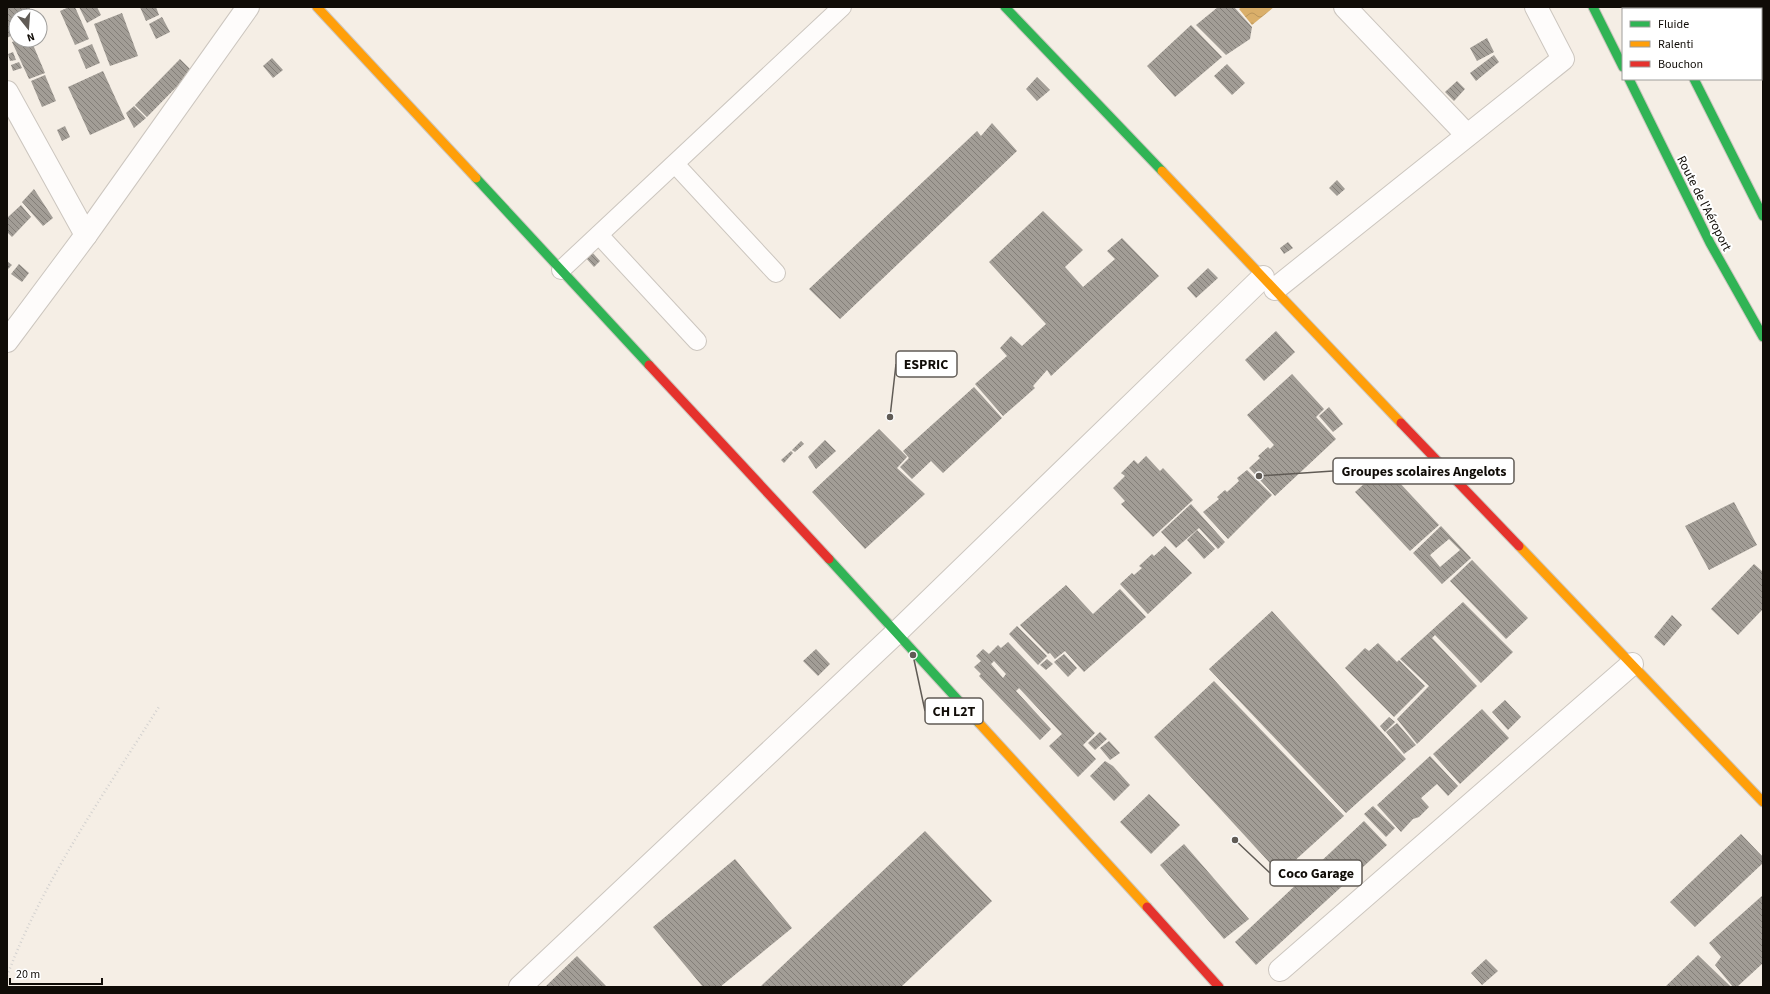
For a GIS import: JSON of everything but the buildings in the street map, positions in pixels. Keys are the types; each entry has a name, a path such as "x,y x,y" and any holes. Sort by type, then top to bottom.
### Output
{"main road":[{"path":"317,7 898,632 1219,987"},
{"path":"1005,7 1763,802"},
{"path":"1593,7 1622,65"},
{"name":"Route de l'Aéroport","path":"1629,80 1710,243 1763,337"},
{"path":"1695,80 1763,216"}],"street":[{"path":"7,341 86,235 248,7"},
{"path":"1344,7 1468,135"},
{"path":"520,987 1269,283 1468,135 1563,59 1536,7"},
{"path":"7,92 86,235"},
{"path":"1280,970 1632,664"}],"lane":[{"path":"561,270 842,7"},
{"path":"675,164 776,273"},
{"path":"599,235 697,341"}],"path":[{"path":"7,976 16,952 57,868 160,705"}],"water":[{"path":"1242,7 1274,7 1252,25 1239,9"}],"traffic: fast":[{"path":"1005,7 1162,171"},
{"path":"1593,7 1622,65"},
{"path":"1629,80 1710,243 1763,337"},
{"path":"1695,80 1763,216"},
{"path":"476,178 649,365"},
{"path":"829,559 979,723"}],"traffic: slow":[{"path":"317,7 476,178"},
{"path":"1162,171 1401,423"},
{"path":"1519,546 1763,802"},
{"path":"979,723 1147,907"}],"traffic: jam":[{"path":"649,365 829,559"},
{"path":"1401,423 1519,546"},
{"path":"1147,907 1219,987"}],"place":[{"name":"ESPRIC","path":"890,417"},
{"name":"Groupes scolaires Angelots","path":"1259,476"},
{"name":"CH L2T","path":"913,655"},
{"name":"Coco Garage","path":"1235,840"}]}
